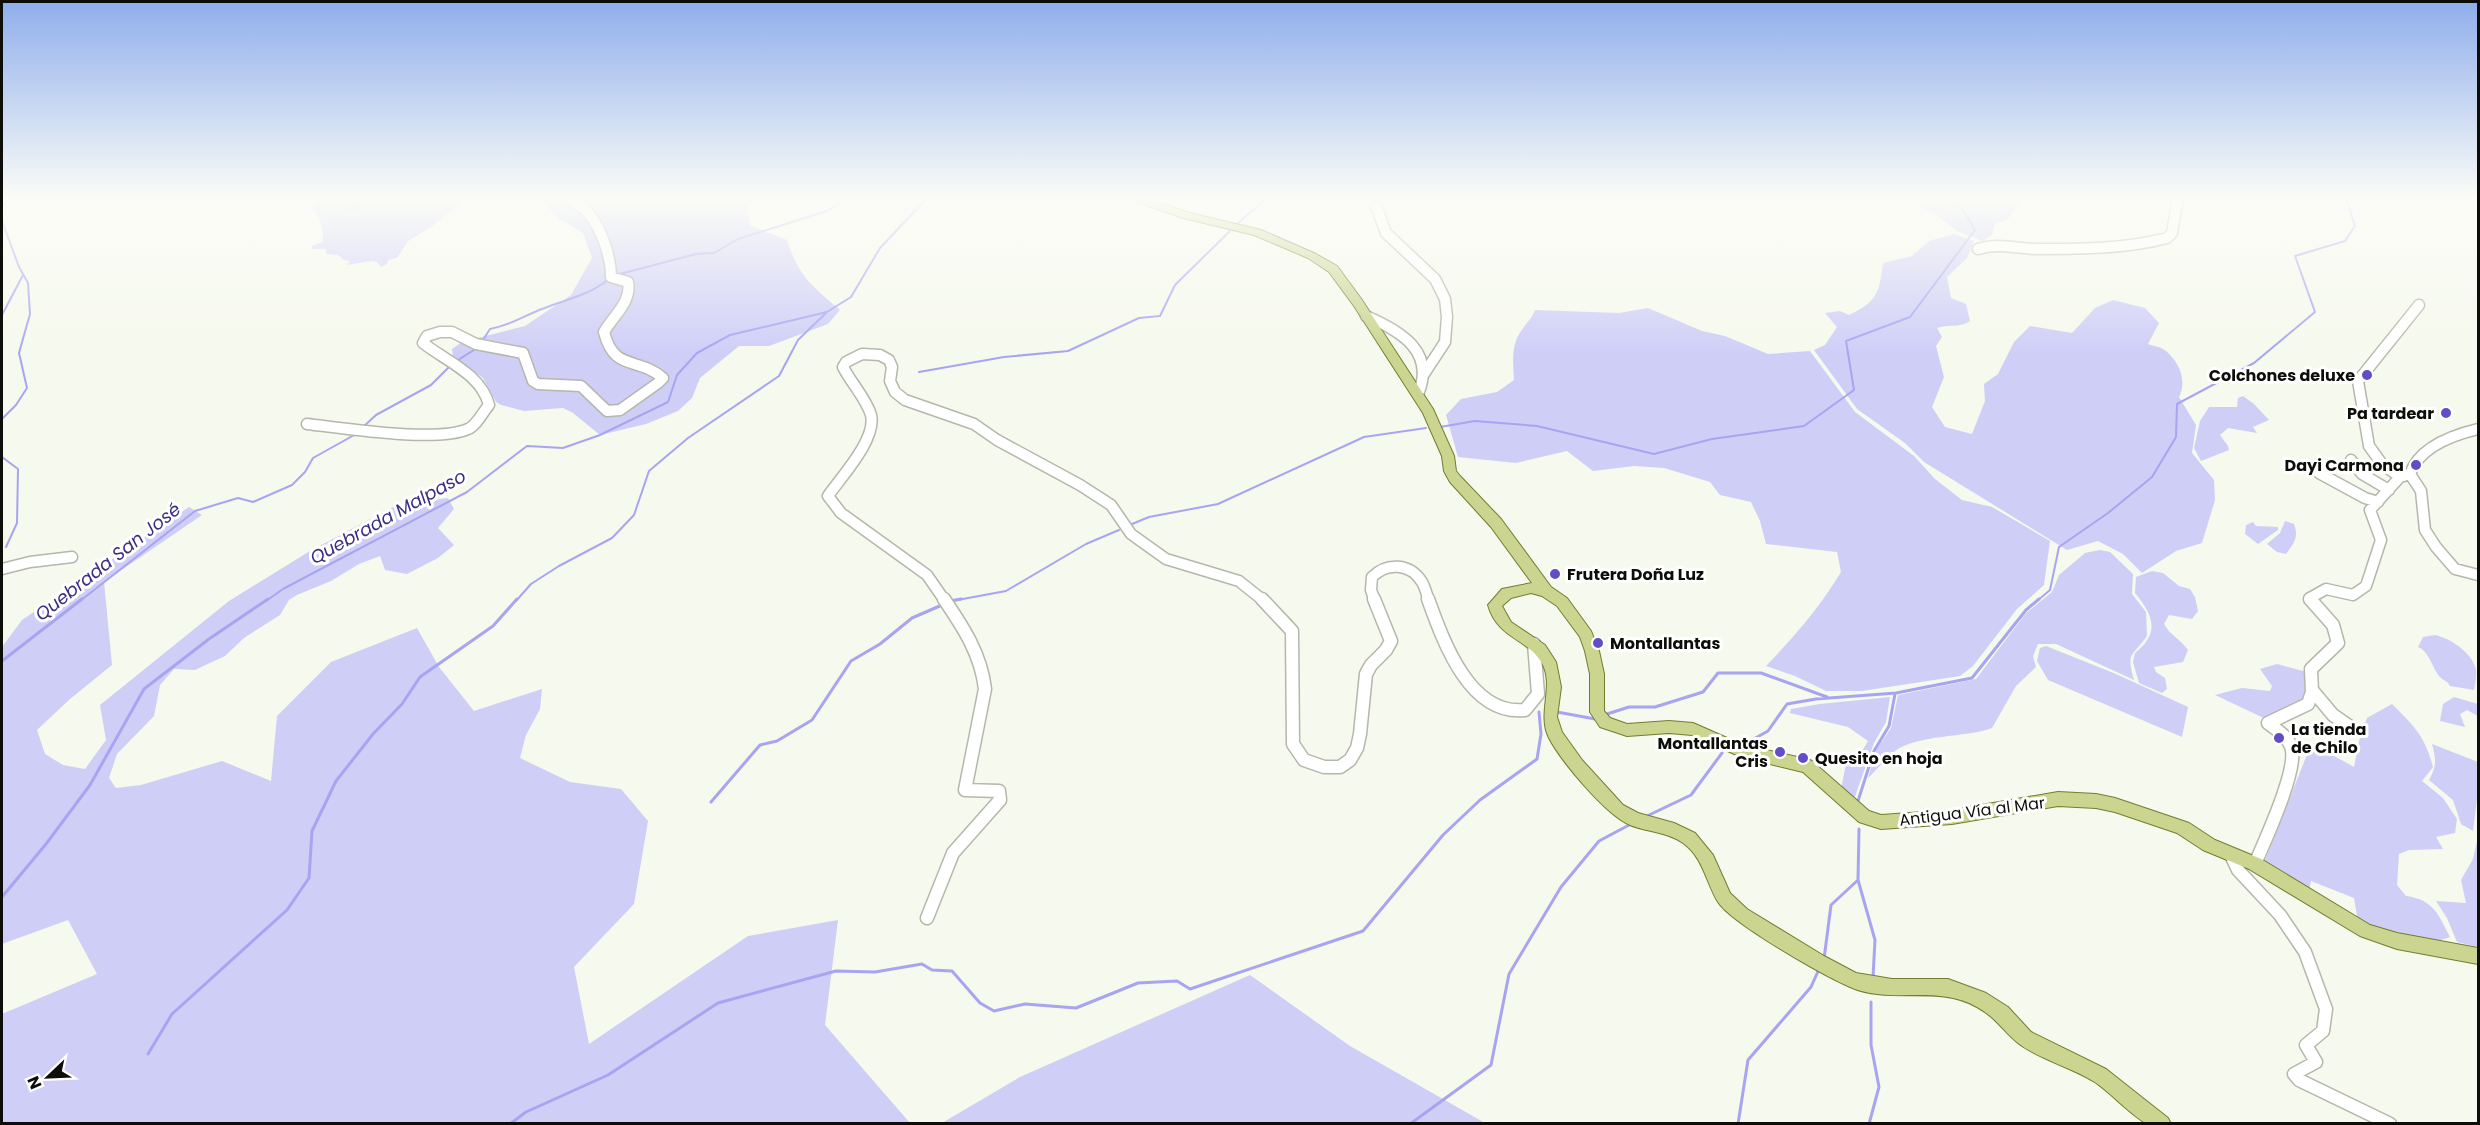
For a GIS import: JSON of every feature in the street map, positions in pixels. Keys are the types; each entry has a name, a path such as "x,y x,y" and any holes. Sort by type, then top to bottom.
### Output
{"main road":[{"name":"Antigua Vía al Mar","path":"1297,250 1333,269 1418,394 1448,456 1450,471 1455,479 1496,523 1546,591 1562,602 1586,634 1597,668 1597,712 1611,727 1628,730 1668,727 1693,729 1741,751 1807,766 1854,810 1872,820 1903,821 1952,817 2058,799 2096,801 2156,817 2183,828 2209,845 2255,864 2366,931 2397,941 2478,956"},
{"path":"1546,591 1531,588 1514,590 1502,597 1495,605 1497,612 1506,626 1534,644 1546,657 1553,675 1550,717 1555,735 1577,765 1618,810 1634,819 1674,830 1689,838 1699,848 1718,888 1730,905 1823,965 1854,981 1872,986 1948,987 1980,999 2002,1013 2025,1038 2100,1075 2162,1124"}],"street":[{"path":"307,424 382,433 448,434 470,429 489,405 484,392 477,382 423,343 427,335 446,329 452,330 472,343 513,349 524,353 533,381 538,384 581,386 607,411 620,410 663,378 641,365 615,358 611,352 604,332 628,297 630,285 628,282 611,277 611,262 606,250"},
{"path":"1404,250 1435,279 1444,299 1447,317 1445,342 1424,374"},
{"path":"2419,305 2358,381 2365,410 2369,446 2382,464 2405,476 2421,491 2426,530 2436,547 2455,569 2478,574"},
{"path":"1366,316 1387,323 1410,341 1421,358 1424,374 1424,386 1418,394"},
{"path":"927,918 953,854 1000,800 999,791 964,790 985,689 985,676 966,633 928,577 849,520 829,501 828,496 862,448 872,426 871,414 843,367 852,358 862,354 880,355 889,360 892,367 890,381 895,392 905,400 974,424 997,440 1080,485 1111,505 1131,534 1166,559 1239,581 1271,606 1292,631 1293,744 1305,763 1327,768 1340,766 1354,756 1358,746 1365,676 1369,666 1390,646 1391,641 1371,590 1372,577 1381,569 1397,565 1414,574 1422,582 1458,672 1495,705 1509,712 1525,710 1538,694 1534,644"},
{"path":"2255,864 2284,794 2293,752 2292,745 2268,723 2308,704 2312,690 2311,669 2338,643 2339,634 2310,598 2326,589 2353,595 2367,586 2381,540 2370,510 2405,476 2412,464 2425,452 2478,429"},
{"path":"2351,460 2362,474 2389,490"},
{"path":"2319,473 2365,498 2378,502"},
{"path":"2,569 30,562 72,557"},
{"path":"2312,690 2333,715 2353,729"},
{"path":"2231,855 2238,870 2280,915 2305,952 2326,1009 2323,1031 2306,1045 2316,1062 2294,1074 2299,1080 2390,1124"}],"shaded area":[{"path":"326,250 402,250 397,258 388,260 387,264 381,267 377,262 371,261 347,265 350,261 338,255 326,254"},
{"path":"589,250 791,250 807,280 840,310 828,324 769,346 739,346 700,378 692,398 678,411 646,424 600,435 573,413 563,408 524,411 496,402 483,378 453,357 452,349 462,342 525,326 571,295 592,258"},
{"path":"1919,250 1970,250 1967,258 1947,277 1951,298 1966,304 1970,321 1937,328 1942,337 1936,346 1944,377 1932,407 1945,427 1972,434 1985,401 1984,384 1998,374 2014,342 2030,326 2072,333 2095,308 2113,300 2145,308 2159,323 2148,344 2164,350 2175,361 2181,372 2182,385 2179,397 2196,425 2192,453 2214,480 2215,500 2202,543 2176,551 2142,573 2123,554 2098,541 2067,550 1924,462 1905,443 1857,409 1814,350 1825,345 1837,327 1825,313 1840,311 1849,315 1859,310 1875,295 1883,263 1912,256"},
{"path":"1648,308 1702,331 1725,336 1768,354 1810,351 1855,412 1914,456 1935,479 1962,500 1992,507 2050,541 2044,585 2017,609 1973,666 1960,676 1862,691 1826,691 1795,676 1766,666 1806,621 1841,572 1837,552 1766,544 1760,521 1751,502 1720,495 1710,482 1664,468 1634,466 1593,471 1567,451 1516,463 1458,457 1446,415 1461,399 1497,392 1514,380 1513,354 1516,342 1535,310 1619,313"},
{"path":"2243,396 2269,420 2253,427 2257,433 2228,428 2220,435 2229,450 2201,461 2194,448 2200,421 2209,407 2237,407 2238,398"},
{"path":"448,498 454,509 438,528 454,545 438,558 407,574 385,570 380,556 359,564 331,581 289,600 280,615 244,638 225,656 195,670 174,669 160,685 154,716 117,754 109,778 116,788 141,785 222,761 271,781 277,716 331,662 417,628 439,667 474,711 542,689 540,709 526,735 520,758 570,782 621,789 648,821 634,904 574,967 589,1044 748,936 838,920 825,1025 910,1123 2,1123 2,1014 97,974 68,920 2,944 2,647 22,620 189,507 202,515 104,582 112,665 70,699 37,730 45,754 63,765 85,769 106,740 100,705 229,601 310,551 397,505"},
{"path":"2285,521 2294,524 2296,533 2286,554 2277,552 2267,544 2280,533"},
{"path":"2253,522 2256,526 2278,527 2278,530 2258,544 2245,534 2246,525"},
{"path":"2100,550 2110,552 2133,574 2132,594 2146,612 2147,636 2131,659 2134,680 2056,644 2038,644 2033,656 2036,667 2016,686 1992,728 1929,739 1905,746 1891,754 1868,778 1876,750 1891,728 1898,695 1976,679 2026,613 2052,592 2059,575 2085,553"},
{"path":"2152,571 2163,573 2179,586 2190,589 2195,597 2198,611 2192,619 2169,615 2164,624 2188,650 2183,662 2154,667 2156,672 2165,678 2167,689 2162,693 2139,683 2133,662 2135,653 2148,638 2152,624 2147,609 2135,593 2136,577"},
{"path":"2435,635 2447,639 2466,652 2476,670 2474,690 2450,686 2439,676 2425,652 2418,647 2423,637"},
{"path":"2046,646 2116,674 2188,707 2182,737 2048,680 2037,661 2040,648"},
{"path":"2277,664 2307,672 2308,687 2305,702 2268,720 2215,695 2242,688 2270,691 2272,686 2260,669"},
{"path":"1890,697 1886,722 1874,743 1853,802 1841,789 1848,754 1861,753 1868,741 1848,727 1790,713 1791,709"},
{"path":"2454,697 2478,704 2478,716 2467,710 2460,714 2465,727 2440,721 2443,704"},
{"path":"2392,704 2413,725 2426,747 2433,767 2422,781 2443,798 2457,819 2455,833 2436,837 2443,849 2409,850 2399,854 2397,885 2406,896 2423,901 2434,909 2450,937 2435,942 2358,922 2354,898 2311,881 2309,891 2264,863 2308,752 2327,752 2354,767 2359,741 2367,718"},
{"path":"2432,744 2478,762 2478,791 2473,831 2461,824 2453,800 2429,780 2435,762"},
{"path":"2478,837 2478,947 2457,942 2447,918 2436,901 2466,903 2461,880 2473,859"},
{"path":"1250,975 1350,1046 1485,1123 942,1123 1020,1077"}],"waterway":[{"path":"2,419 16,405 27,388 19,353 30,314 28,283 13,250"},
{"name":"Quebrada San José","path":"616,275 696,254 714,253 720,250"},
{"name":"Quebrada Malpaso","path":"266,601 283,589 467,492 527,446 563,448 600,435 668,402 677,375 697,353 730,335 827,312 851,297 879,250"},
{"path":"919,372 1004,357 1068,351 1139,318 1160,316 1175,285 1211,250"},
{"path":"1440,427 1475,421 1537,426 1654,454 1712,439 1804,426 1854,390 1846,341 1910,317 1960,250"},
{"path":"2037,601 2050,590 2059,547 2108,513 2152,477 2176,437 2177,404 2254,363 2315,312 2295,256 2317,250"},
{"path":"2,315 23,275"},
{"name":"Quebrada San José","path":"481,343 490,329 511,323 585,293 609,279"},
{"path":"516,601 531,584 559,566 612,538 634,515 649,471 688,438 779,376 798,340 826,313"},
{"name":"Quebrada San José","path":"455,362 477,348"},
{"name":"Quebrada San José","path":"362,428 376,415 431,385 451,365"},
{"path":"1132,524 1149,517 1218,504 1364,437 1426,428"},
{"name":"Quebrada San José","path":"80,601 195,511 238,498 253,502 292,485 305,472 313,458 356,434"},
{"path":"2,457 18,469 17,523 6,547"},
{"path":"952,601 1006,591 1086,544 1119,530"},
{"name":"Quebrada San José","path":"2,661 82,599"},
{"name":"Quebrada Malpaso","path":"2,897 46,844 90,785 144,689 209,639 268,599"},
{"path":"148,1054 172,1014 287,910 309,878 312,831 336,781 373,734 402,704 420,677 493,626 517,599"},
{"path":"950,601 961,599"},
{"path":"1741,746 1768,731 1787,704 1816,699 1896,693 1972,678 2026,610 2039,599"},
{"path":"711,802 760,745 777,741 812,720 851,661 880,644 912,618 942,605"},
{"path":"1604,715 1629,707 1655,707 1703,692 1718,673 1761,673 1827,697"},
{"path":"1857,804 1874,751 1889,726 1895,694"},
{"path":"510,1124 526,1112 608,1075 718,1003 836,971 875,972 922,964 932,970 952,971 980,1003 994,1011 1025,1004 1076,1008 1138,983 1177,981 1190,989 1363,931 1443,835 1480,800 1537,759 1541,734 1539,712"},
{"path":"1557,712 1595,719"},
{"path":"1647,816 1691,795 1722,753"},
{"path":"1410,1124 1491,1065 1509,974 1561,887 1599,841 1631,824"},
{"path":"1858,880 1859,829"},
{"path":"1824,959 1831,905 1858,880"},
{"path":"1858,880 1875,940 1873,977"},
{"path":"1738,1124 1748,1060 1811,987 1819,969"},
{"path":"1869,1124 1879,1087 1871,1045 1871,1002"}],"place":[{"name":"Colchones deluxe","path":"2367,375"},
{"name":"Pa tardear","path":"2446,413"},
{"name":"Dayi Carmona","path":"2416,465"},
{"name":"Frutera Doña Luz","path":"1555,574"},
{"name":"Montallantas","path":"1598,643"},
{"name":"La tienda de Chilo","path":"2279,738"},
{"name":"Montallantas Cris","path":"1780,752"},
{"name":"Quesito en hoja","path":"1803,758"}]}
